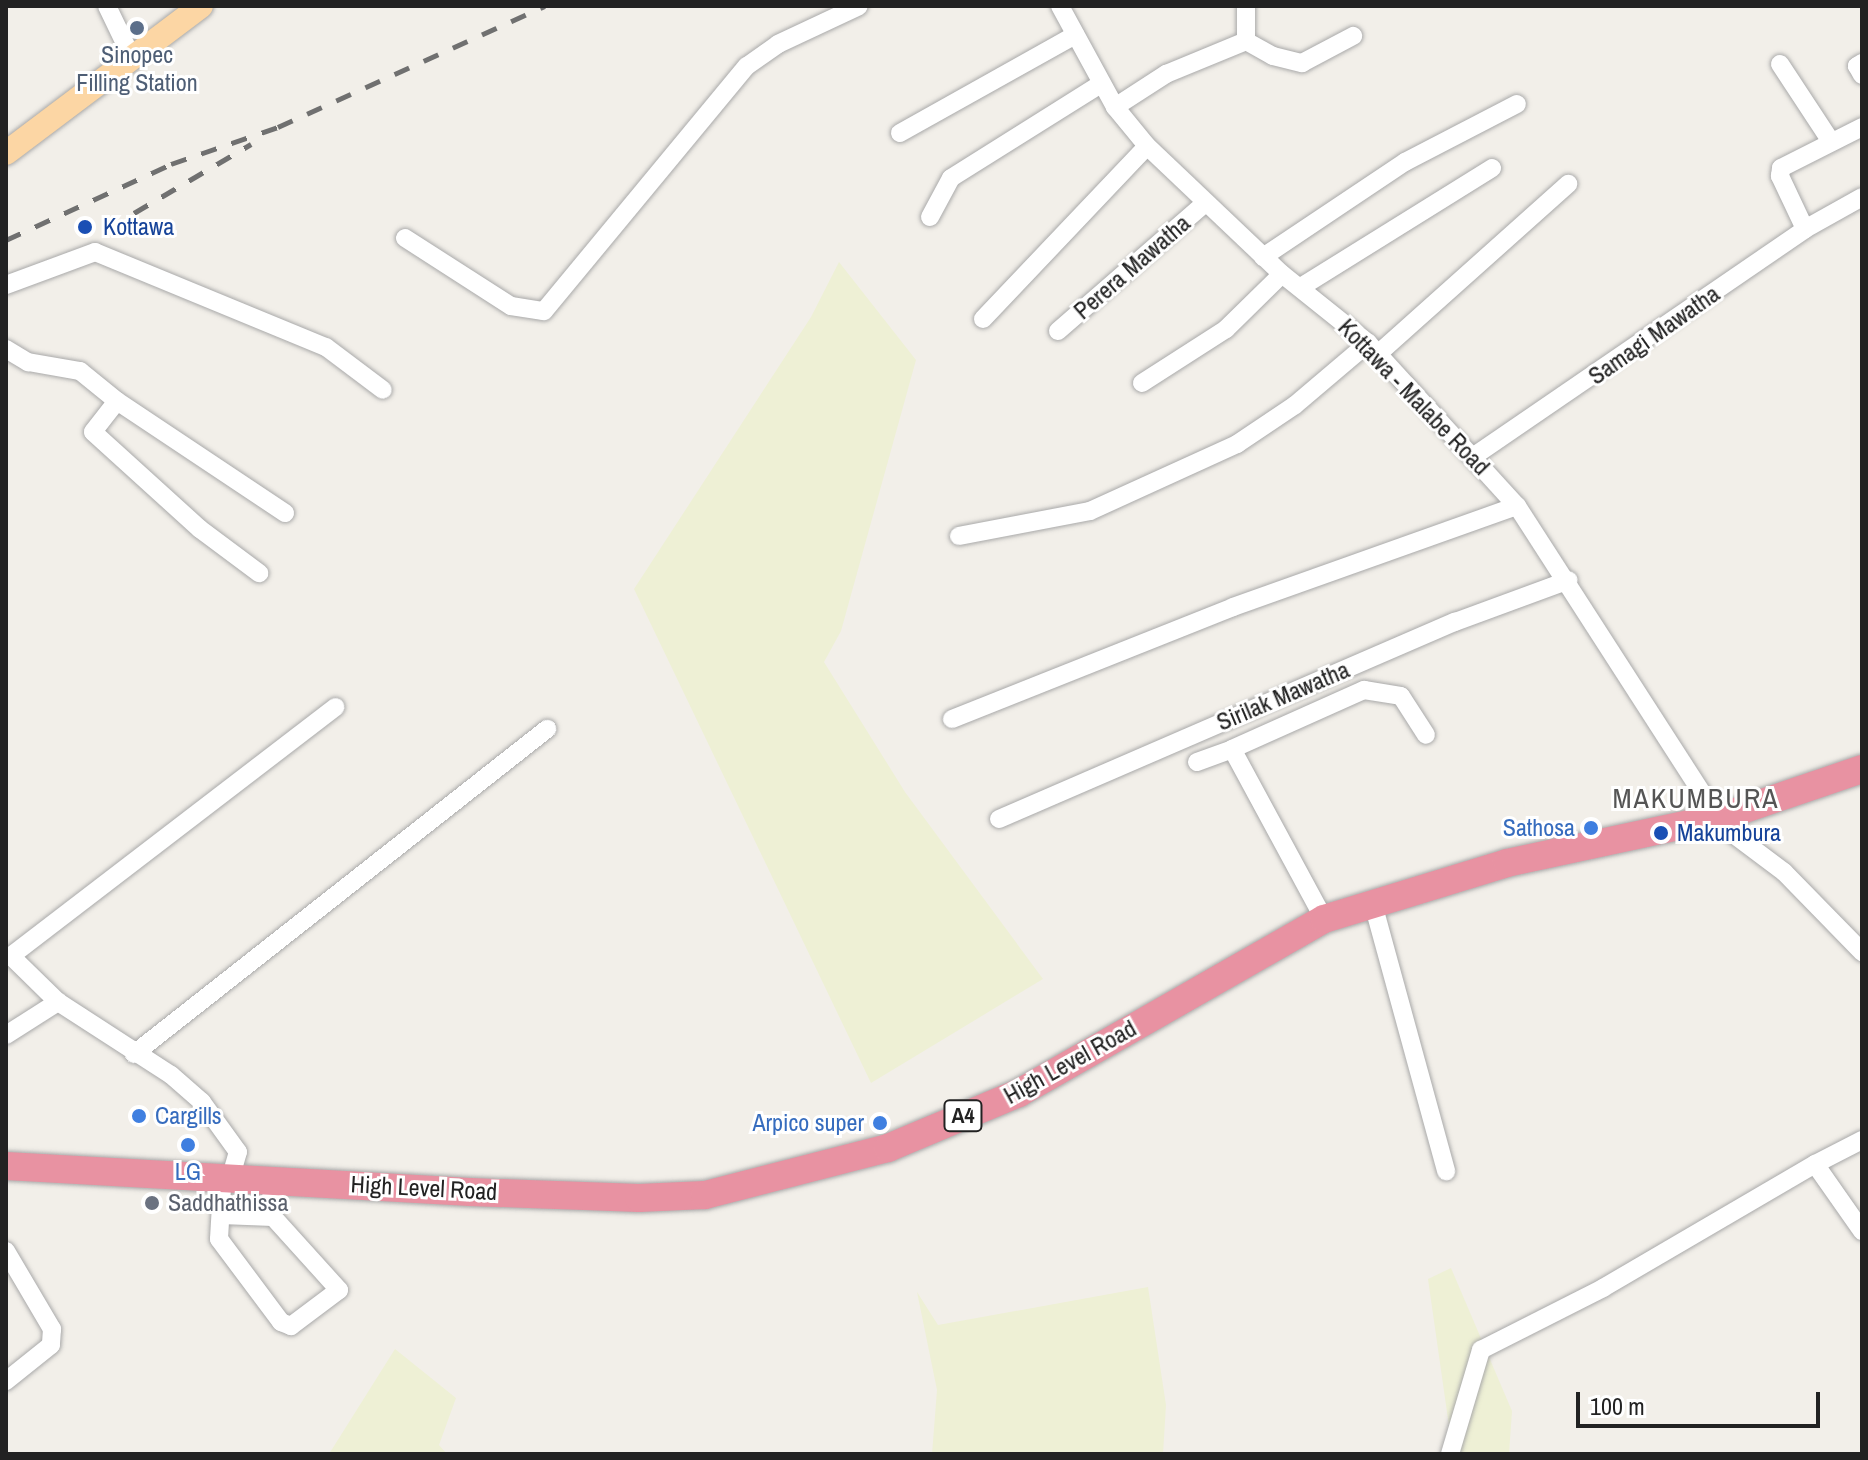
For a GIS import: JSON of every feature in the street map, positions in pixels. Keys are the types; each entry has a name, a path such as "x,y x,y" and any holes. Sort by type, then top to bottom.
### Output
{"highway":[{"name":"High Level Road","path":"6,1186 225,1193 470,1192 639,1198 705,1195 888,1148 1021,1099 1324,919 1507,863 1722,822 1862,769"},
{"name":"High Level Road","path":"6,1166 225,1193 272,1204 469,1203 683,1208 780,1190 892,1158 1021,1099 1315,934 1375,911 1510,873 1722,822 1862,781"}],"main road":[{"path":"10,143 201,6"}],"street":[{"path":"107,6 132,58"},
{"path":"405,238 511,306 544,311 747,66 778,44 859,6"},
{"name":"Kottawa - Malabe Road","path":"1060,6 1115,107 1147,146 1282,274 1374,348 1517,506 1569,580 1654,722 1722,822 1784,872 1862,952"},
{"path":"1246,6 1246,41"},
{"path":"900,133 1075,35"},
{"path":"1246,41 1273,56 1302,63 1353,36"},
{"path":"1115,107 1166,74 1246,41"},
{"path":"1862,63 1857,66 1862,75"},
{"path":"1780,64 1830,140"},
{"path":"930,217 951,178 1101,84"},
{"path":"1263,257 1405,162 1517,104"},
{"path":"1805,229 1780,176 1781,168 1830,140 1862,127"},
{"path":"983,319 1147,146"},
{"path":"1301,287 1492,168"},
{"path":"959,536 1090,511 1237,444 1374,348 1568,184"},
{"name":"Samagi Mawatha","path":"1474,456 1805,229 1832,211 1862,197"},
{"name":"Perera Mawatha","path":"1058,331 1205,203"},
{"path":"6,285 95,252 326,347 383,390"},
{"path":"1142,383 1226,329 1282,274"},
{"path":"6,349 28,362 80,371 117,401 285,513"},
{"path":"117,401 93,432 200,529 259,573"},
{"path":"952,719 1233,607 1517,506"},
{"name":"Sirilak Mawatha","path":"999,819 1455,622 1569,580"},
{"path":"1197,762 1364,690 1401,696 1426,735"},
{"path":"272,1204 339,1290 291,1326 281,1322 219,1239 225,1193 238,1152 202,1102 171,1075 134,1054 58,1002 8,956 335,707"},
{"path":"134,1054 547,729"},
{"path":"1232,749 1324,919"},
{"path":"1375,911 1446,1171"},
{"path":"6,1035 58,1002"},
{"path":"1450,1454 1481,1350 1603,1288 1815,1164 1862,1140"},
{"path":"1815,1164 1862,1231"},
{"path":"6,1251 52,1329 51,1345 6,1381"}],"green space":[{"path":"839,262 916,360 841,631 824,662 905,792 1043,979 871,1083 634,589 811,317"},
{"path":"1451,1268 1512,1411 1509,1454 1453,1454 1428,1279"},
{"path":"1148,1287 1166,1405 1163,1454 932,1454 937,1390 917,1292 938,1325"},
{"path":"395,1349 456,1398 439,1445 447,1454 329,1454"}],"railway":[{"path":"6,240 171,164 278,127 545,6"},
{"path":"134,213 251,144"}],"place":[{"name":"Sinopec Filling Station","path":"137,28"},
{"name":"Kottawa","path":"85,227"},
{"name":"Sathosa","path":"1591,828"},
{"name":"Makumbura","path":"1661,833"},
{"name":"Cargills","path":"139,1116"},
{"name":"Arpico super","path":"880,1123"},
{"name":"LG","path":"188,1145"},
{"name":"Saddhathissa","path":"152,1203"}],"district":[{"name":"MAKUMBURA","path":"1696,798"}]}
